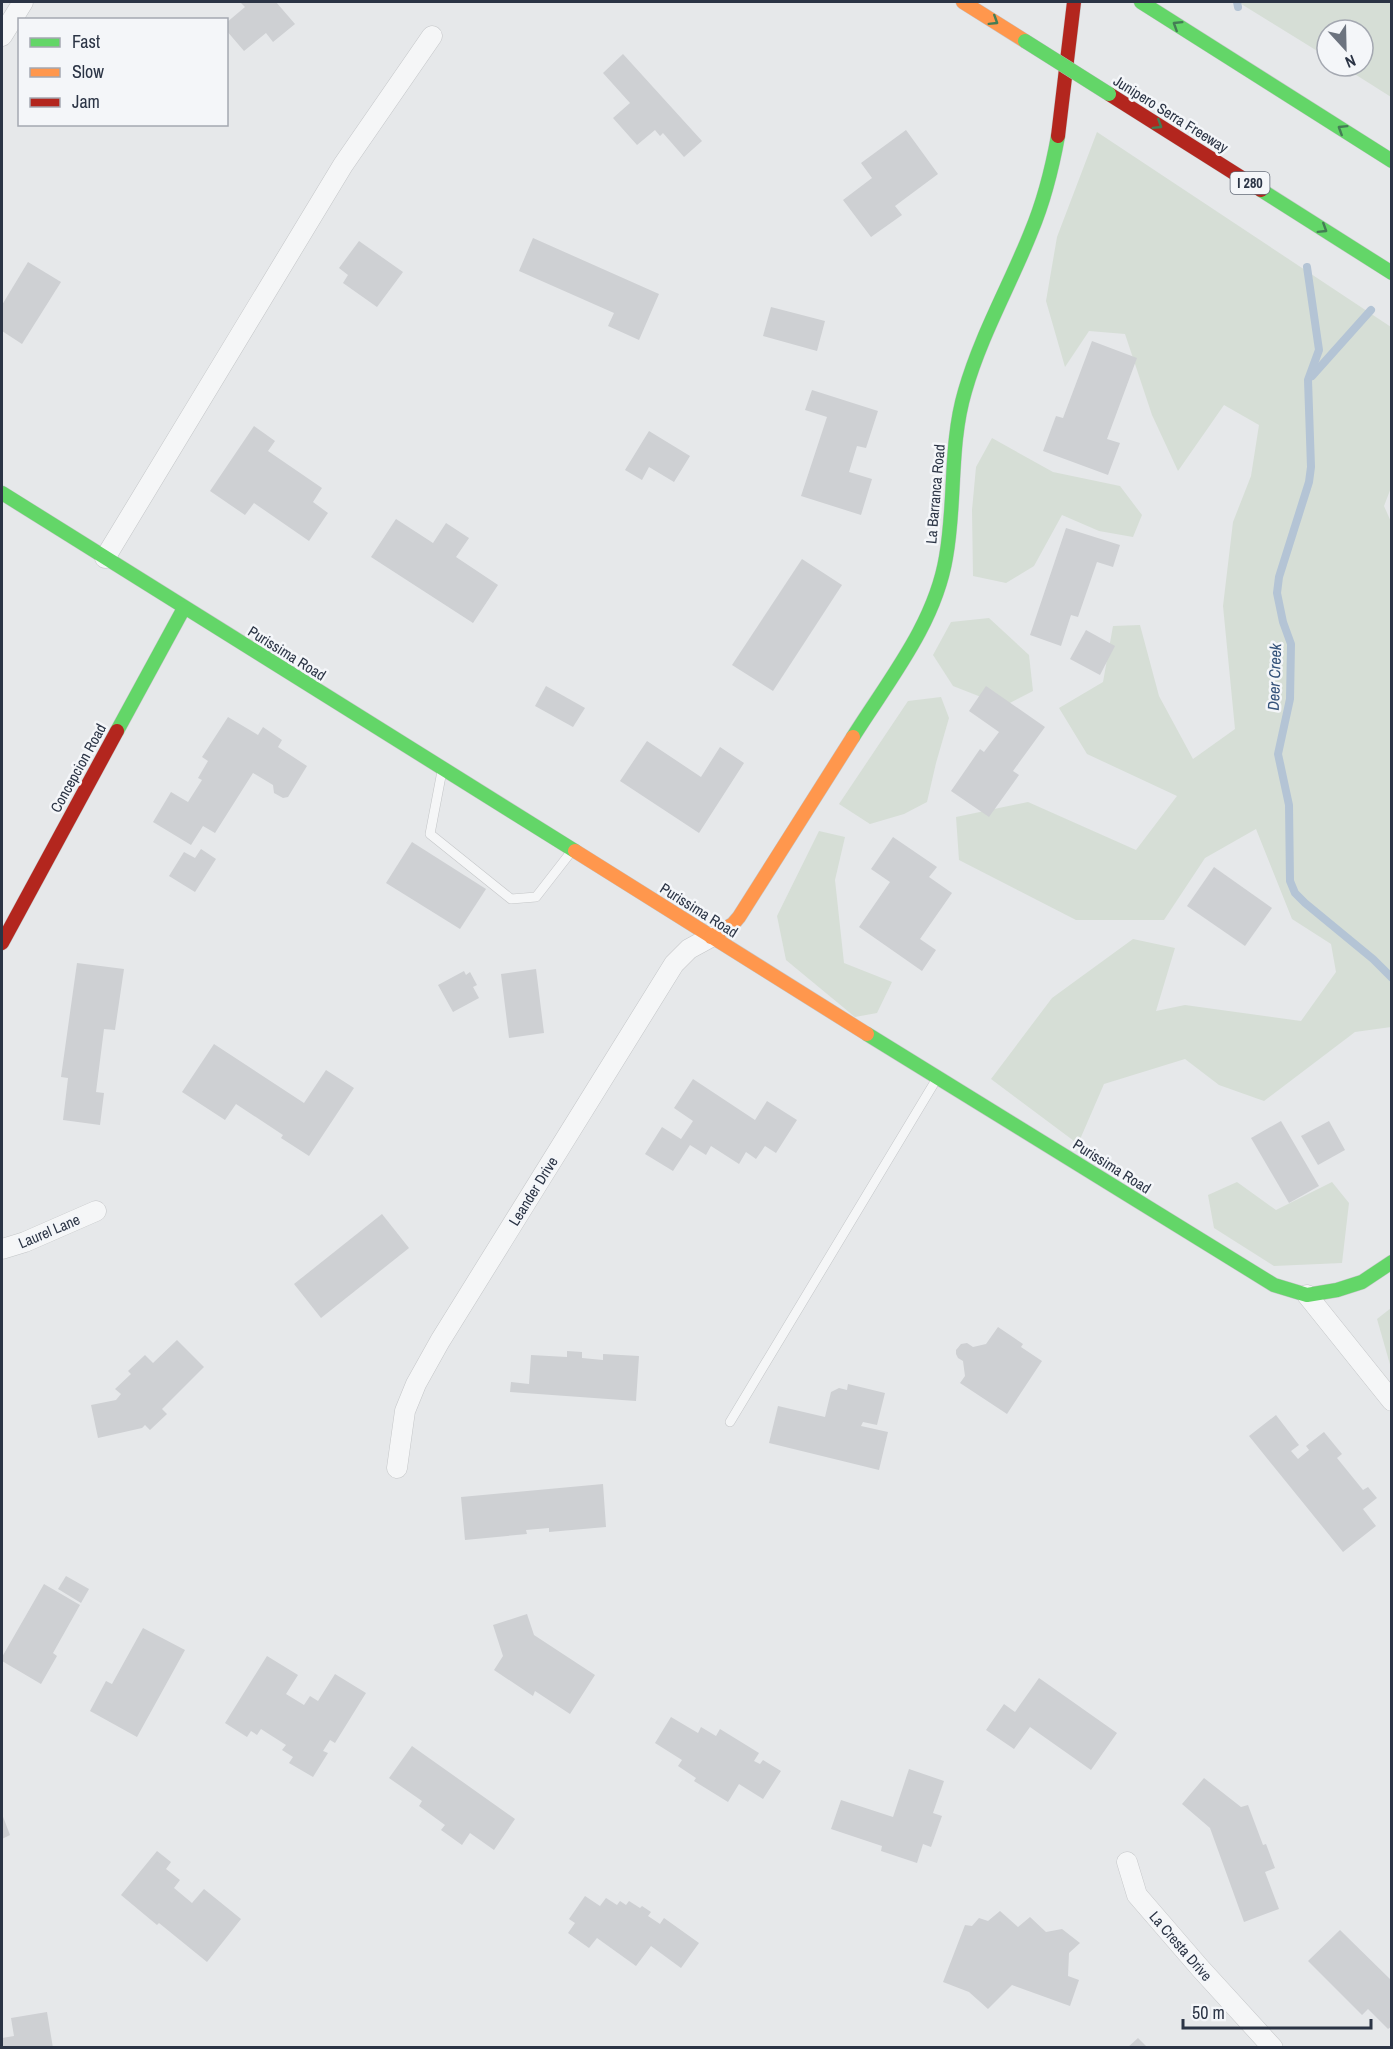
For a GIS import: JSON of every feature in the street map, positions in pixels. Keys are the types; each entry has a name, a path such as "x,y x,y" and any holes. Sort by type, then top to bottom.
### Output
{"main road":[{"name":"Junipero Serra Freeway","path":"963,2 1392,273"},
{"name":"La Barranca Road","path":"711,937 733,924 739,917 914,641 930,609 948,549 957,424 964,393 976,358 1039,210 1049,179 1057,145 1074,2"},
{"path":"1141,2 1392,161"},
{"name":"Purissima Road","path":"2,493 711,937 1274,1285 1307,1295 1337,1290 1362,1282 1392,1262"},
{"name":"Concepcion Road","path":"4,930 184,608"}],"street":[{"path":"2,36 23,2"},
{"path":"105,558 343,165 432,36"},
{"name":"Leander Drive","path":"397,1468 405,1411 416,1383 440,1341 674,964 689,949 711,937"},
{"name":"Laurel Lane","path":"2,1249 25,1242 96,1211"},
{"path":"1307,1295 1392,1401"},
{"name":"La Cresta Drive","path":"1127,1862 1137,1895 1274,2048"}],"lane":[{"path":"443,769 430,834 511,899 536,897 572,850"},
{"path":"730,1422 938,1078"}],"shaded area":[{"path":"1238,2 1391,2 1391,97 1361,78 1375,78 1375,18 1315,18 1315,50"},
{"path":"1097,132 1391,327 1392,485 1384,506 1392,524 1391,1027 1355,1032 1264,1101 1219,1085 1185,1059 1104,1084 1078,1144 991,1079 1052,998 1133,939 1175,948 1156,1011 1185,1005 1301,1021 1336,972 1331,944 1292,919 1256,829 1205,858 1164,920 1076,920 959,860 956,817 1028,802 1136,850 1177,796 1087,754 1059,708 1103,682 1113,626 1140,625 1159,696 1193,759 1235,729 1223,606 1233,522 1251,476 1259,425 1224,405 1178,471 1152,415 1125,334 1089,331 1065,367 1046,301 1057,237"},
{"path":"992,438 1053,472 1120,486 1142,515 1133,537 1099,531 1062,515 1034,566 1006,583 973,576 972,510 976,467"},
{"path":"989,618 1029,655 1033,691 1004,706 953,686 933,655 951,622"},
{"path":"941,697 949,718 927,802 904,814 870,824 839,804 908,701"},
{"path":"819,831 845,837 835,880 844,963 892,982 877,1013 855,1017 786,960 777,916"},
{"path":"1237,1182 1276,1210 1332,1182 1349,1203 1342,1263 1274,1266 1214,1228 1208,1195"},
{"path":"1391,1308 1391,1368 1377,1319"}],"building":[{"path":"240,2 276,2 295,24 273,42 266,33 244,51 228,32 228,21 245,7"},
{"path":"623,54 702,141 684,157 663,133 660,136 655,130 637,145 613,118 630,103 603,73"},
{"path":"906,130 938,174 895,206 902,215 871,237 843,200 872,178 861,163"},
{"path":"533,238 659,294 639,340 608,326 614,313 519,271"},
{"path":"359,241 403,272 377,307 343,283 348,275 339,268"},
{"path":"28,262 61,282 22,344 2,331 2,305"},
{"path":"771,307 825,321 817,351 763,336"},
{"path":"1092,341 1137,358 1107,439 1120,443 1108,475 1043,451 1056,416 1063,418"},
{"path":"812,390 878,411 866,448 857,446 849,472 872,479 861,515 801,496 827,417 805,410"},
{"path":"254,426 275,441 268,451 322,488 313,502 328,513 309,541 254,503 245,515 210,491"},
{"path":"649,431 690,456 674,482 649,467 642,480 625,470"},
{"path":"396,519 433,543 446,523 469,538 456,557 498,585 473,623 371,557"},
{"path":"1066,528 1120,545 1113,567 1097,562 1078,617 1071,615 1061,646 1030,635"},
{"path":"802,559 842,585 773,691 732,665"},
{"path":"1086,630 1115,646 1100,675 1070,659"},
{"path":"546,686 585,708 573,727 535,706"},
{"path":"986,686 1045,727 1013,771 1019,775 989,817 951,791 980,749 984,752 999,732 969,711"},
{"path":"228,717 258,735 263,727 282,740 278,747 307,766 288,797 283,798 274,793 273,785 253,773 215,833 203,826 191,845 153,822 171,792 188,802 202,780 198,778 208,761 202,757"},
{"path":"647,741 701,777 720,747 744,763 699,833 620,781"},
{"path":"893,837 937,867 929,877 952,893 920,939 936,950 922,971 859,927 890,882 871,869"},
{"path":"412,842 486,889 460,929 386,883"},
{"path":"201,849 216,859 195,892 169,876 184,852 195,858"},
{"path":"1214,867 1272,908 1245,946 1187,906"},
{"path":"77,963 124,969 115,1030 104,1029 96,1092 104,1093 100,1125 63,1120 68,1078 61,1077"},
{"path":"536,969 544,1033 509,1038 501,974"},
{"path":"464,971 466,975 470,972 477,985 473,987 479,998 453,1012 438,985"},
{"path":"214,1044 304,1103 326,1070 354,1088 309,1156 281,1138 283,1135 236,1104 225,1120 182,1092"},
{"path":"693,1079 755,1120 767,1101 797,1120 776,1153 765,1146 756,1159 746,1152 739,1164 711,1146 706,1155 690,1145 673,1171 645,1154 662,1127 681,1139 693,1121 674,1108"},
{"path":"1281,1121 1319,1186 1289,1203 1251,1138"},
{"path":"1329,1121 1345,1150 1318,1165 1301,1136"},
{"path":"382,1214 409,1248 321,1318 294,1284"},
{"path":"998,1327 1023,1344 1021,1347 1042,1361 1007,1414 960,1383 965,1376 963,1361 956,1354 961,1344 967,1343 973,1347 986,1344"},
{"path":"177,1340 204,1367 162,1409 167,1414 150,1430 145,1425 142,1428 98,1438 91,1405 116,1400 121,1394 115,1389 131,1374 128,1371 145,1355 153,1363"},
{"path":"567,1351 582,1352 582,1358 603,1360 603,1354 639,1356 636,1401 510,1392 511,1382 529,1384 531,1355 567,1357"},
{"path":"848,1384 885,1393 877,1425 863,1422 861,1426 888,1432 879,1470 769,1443 778,1406 825,1417 831,1392 839,1388 847,1390"},
{"path":"1276,1415 1299,1445 1291,1451 1298,1459 1309,1450 1306,1446 1324,1432 1342,1454 1337,1458 1363,1490 1368,1487 1377,1498 1363,1509 1376,1526 1343,1552 1249,1436"},
{"path":"603,1484 606,1527 549,1532 549,1528 526,1530 527,1534 465,1540 461,1497"},
{"path":"66,1576 89,1589 81,1603 58,1589"},
{"path":"44,1584 80,1605 53,1653 57,1656 41,1684 2,1661 2,1657"},
{"path":"527,1614 534,1635 595,1675 570,1714 535,1691 533,1696 494,1670 503,1656 493,1625"},
{"path":"143,1628 185,1650 137,1737 90,1711 106,1681 112,1684"},
{"path":"267,1656 298,1675 286,1694 304,1705 310,1696 318,1701 335,1674 366,1693 335,1743 330,1740 323,1751 328,1753 313,1777 289,1763 293,1757 282,1750 286,1745 261,1729 257,1735 251,1731 247,1737 225,1723"},
{"path":"1039,1678 1117,1733 1091,1770 1030,1727 1014,1749 986,1730 1004,1704 1015,1712"},
{"path":"671,1717 698,1733 701,1727 716,1736 720,1729 759,1753 754,1761 760,1764 763,1760 781,1771 763,1799 739,1784 728,1802 694,1781 696,1778 678,1766 682,1760 655,1743"},
{"path":"412,1746 515,1819 494,1850 470,1833 462,1845 441,1830 445,1825 419,1806 422,1801 389,1778"},
{"path":"909,1769 944,1781 933,1813 942,1816 931,1847 923,1844 917,1863 881,1851 882,1846 831,1829 841,1800 893,1817"},
{"path":"1204,1778 1241,1807 1248,1805 1263,1845 1266,1844 1275,1868 1265,1872 1279,1909 1244,1922 1210,1828 1182,1804"},
{"path":"2,1814 10,1835 2,1839"},
{"path":"157,1851 171,1862 166,1869 180,1880 174,1888 192,1903 204,1889 241,1919 207,1962 121,1895"},
{"path":"585,1896 600,1906 606,1898 617,1905 620,1901 626,1905 629,1901 640,1908 642,1906 651,1912 648,1916 660,1924 664,1918 699,1943 681,1968 651,1946 636,1966 597,1938 589,1948 568,1933 575,1923 569,1919"},
{"path":"1000,1911 1018,1927 1030,1917 1046,1932 1062,1929 1080,1943 1069,1953 1068,1976 1079,1980 1070,2006 1012,1985 988,2009 969,1992 943,1982 965,1925 972,1926 979,1918 988,1921"},
{"path":"1340,1930 1392,1981 1392,2026 1388,2029 1368,2009 1362,2015 1308,1961"},
{"path":"47,2012 53,2048 2,2048 2,2038 14,2036 11,2018"},
{"path":"1138,2038 1148,2048 1127,2048"}],"waterway":[{"name":"Deer Creek","path":"1237,2 1238,7"},
{"name":"Deer Creek","path":"1307,267 1319,350 1308,380 1311,467 1309,482 1279,577 1277,593 1283,622 1291,644 1290,699 1278,754 1289,805 1290,881 1295,893 1305,903 1373,959 1392,978"},
{"path":"1312,376 1371,310"}],"traffic: fast":[{"path":"1141,2 1392,161"},
{"path":"1025,41 1109,94"},
{"path":"853,737 895,673 932,606 946,557 957,432 965,391 979,350 1036,220 1058,136"},
{"path":"1261,190 1392,273"},
{"path":"2,493 575,851"},
{"path":"117,731 184,608"},
{"path":"867,1034 1274,1285 1307,1295 1337,1290 1362,1282 1392,1262"}],"traffic: slow":[{"path":"963,2 1025,41"},
{"path":"711,937 733,924 739,917 853,737"},
{"path":"575,851 867,1034"}],"traffic: jam":[{"path":"1058,136 1074,2"},
{"path":"1109,94 1261,190"},
{"path":"2,943 117,731"}]}
